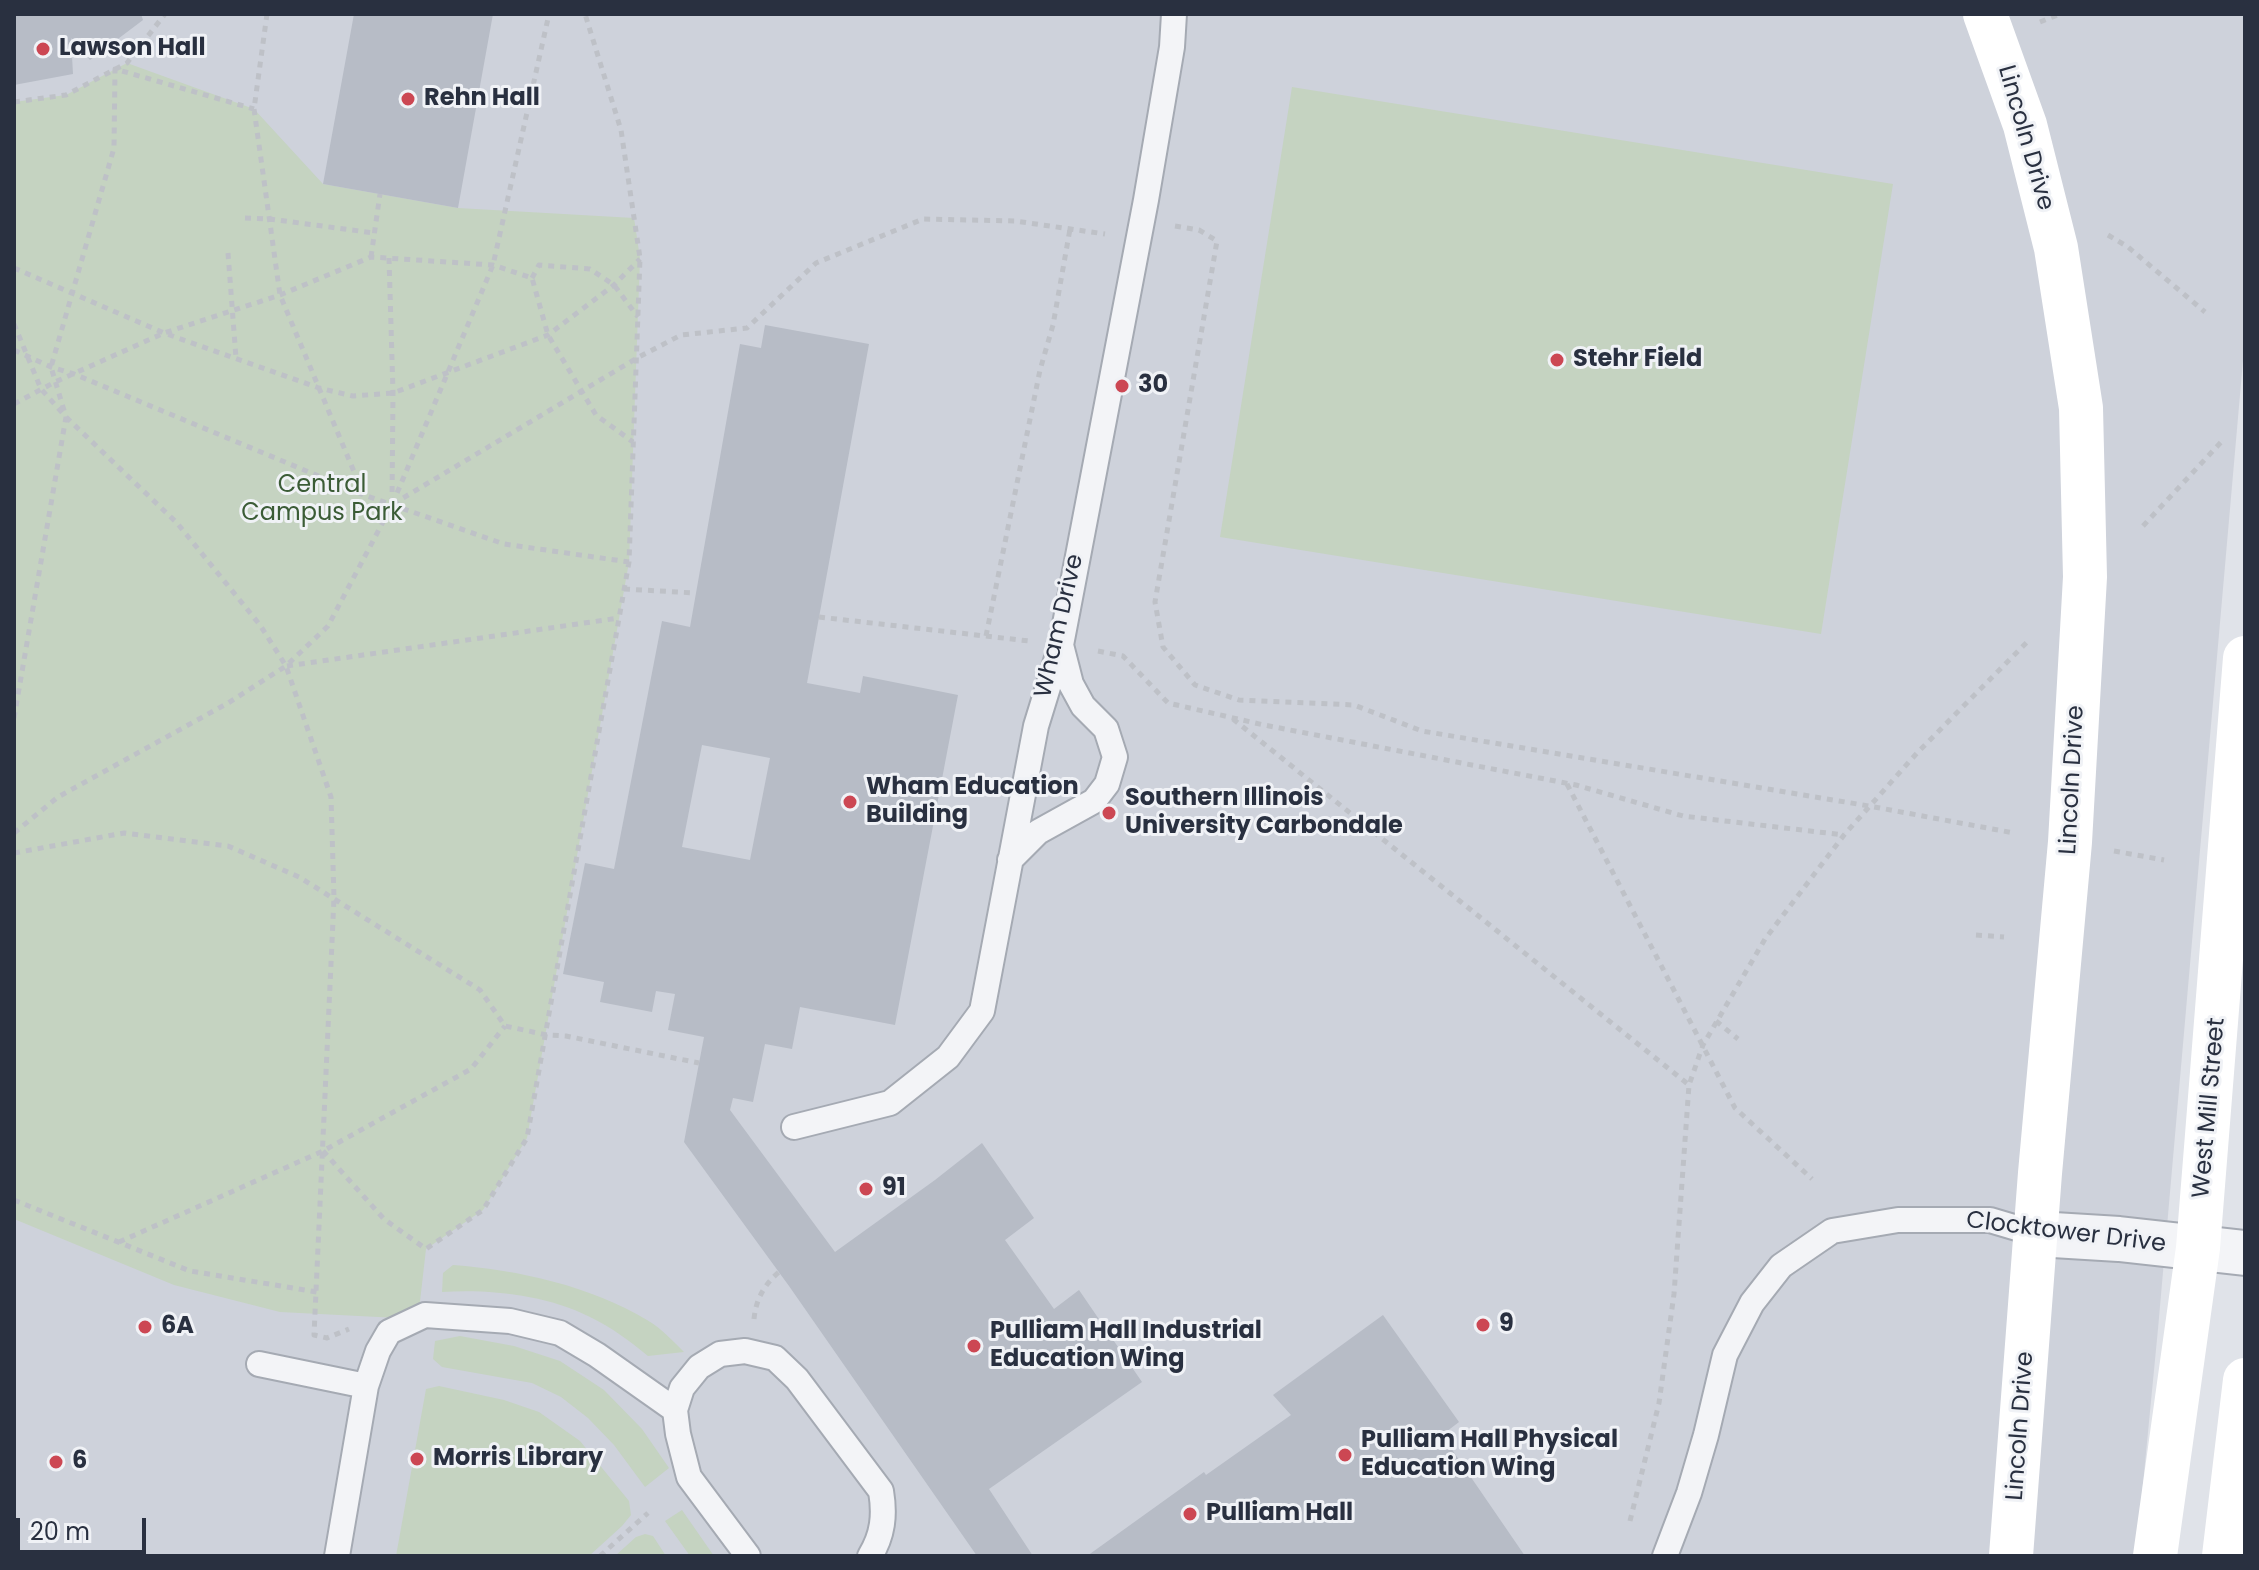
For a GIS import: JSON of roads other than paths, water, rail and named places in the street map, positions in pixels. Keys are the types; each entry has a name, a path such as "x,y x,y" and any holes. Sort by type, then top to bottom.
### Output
{"street":[{"name":"Lincoln Drive","path":"1985,14 2025,125 2056,248 2081,408 2085,577 2070,842 2040,1173 2011,1556"},
{"name":"West Mill Street","path":"2155,1556 2198,1248 2245,658"},
{"name":"Clocktower Drive","path":"2037,1234 2119,1239 2245,1253"},
{"path":"2224,1556 2245,1380"}],"lane":[{"name":"Wham Drive","path":"794,1127 890,1103 948,1057 982,1011 1036,726 1061,645 1141,229 1172,47 1174,14"},
{"path":"1010,860 1038,832 1094,801 1107,784 1115,757 1106,729 1083,706 1071,684 1061,645"},
{"name":"Clocktower Drive","path":"1665,1556 1689,1493 1725,1355 1752,1303 1781,1266 1832,1231 1898,1220 1990,1220 2037,1234"},
{"path":"337,1556 366,1386 378,1351 389,1332 425,1315 510,1321 560,1333 675,1410"},
{"path":"748,1556 689,1477 675,1410 682,1388 699,1367 720,1354 745,1351 775,1358 797,1379 881,1491 884,1514 878,1544 870,1556"},
{"path":"259,1364 366,1386"}],"place":[{"name":"Lawson Hall","path":"43,49"},
{"name":"Rehn Hall","path":"408,99"},
{"name":"Stehr Field","path":"1557,360"},
{"name":"30","path":"1122,386"},
{"name":"Wham Education Building","path":"850,802"},
{"name":"Southern Illinois University Carbondale","path":"1109,813"},
{"name":"91","path":"866,1189"},
{"name":"9","path":"1483,1325"},
{"name":"6A","path":"145,1327"},
{"name":"Pulliam Hall Industrial Education Wing","path":"974,1346"},
{"name":"Pulliam Hall Physical Education Wing","path":"1345,1455"},
{"name":"Morris Library","path":"417,1459"},
{"name":"6","path":"56,1462"},
{"name":"Pulliam Hall","path":"1190,1514"}],"park label":[{"name":"Central Campus Park","path":"322,500"}]}
